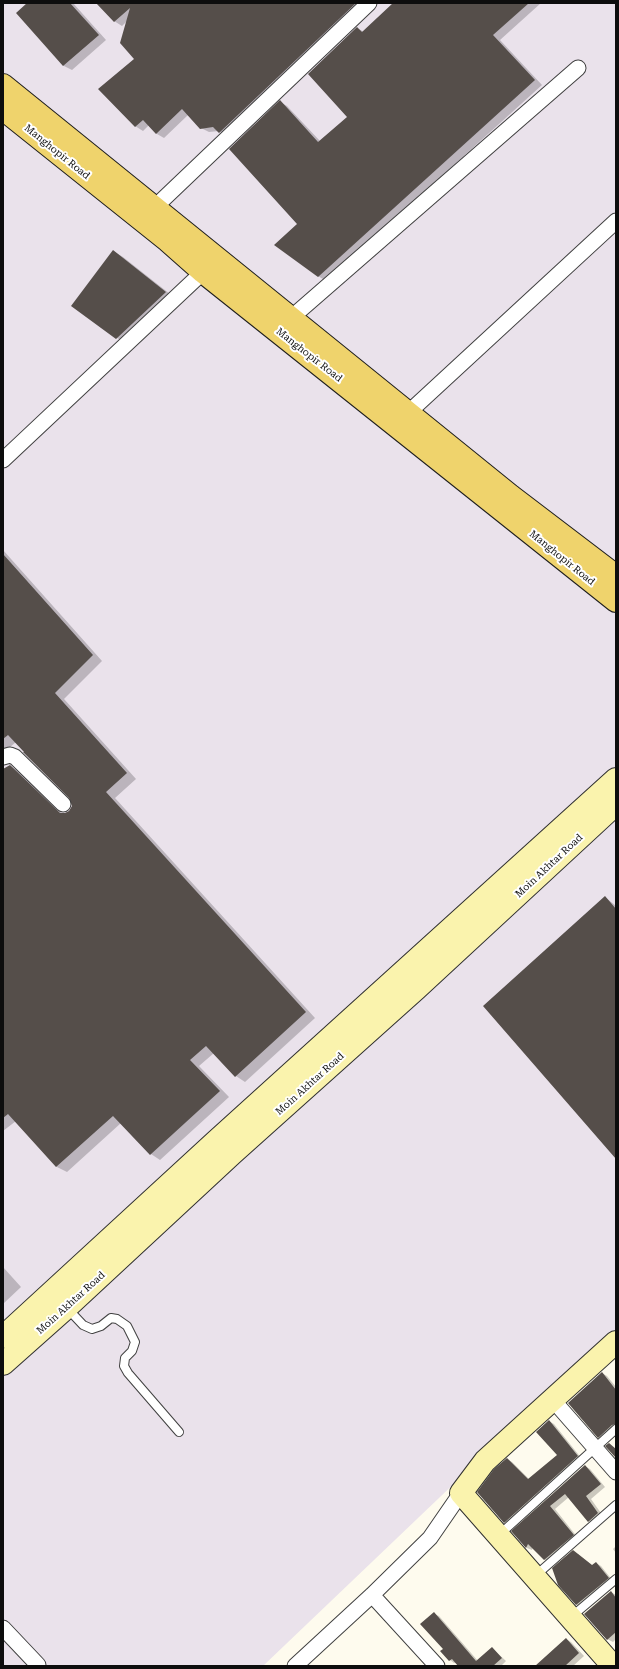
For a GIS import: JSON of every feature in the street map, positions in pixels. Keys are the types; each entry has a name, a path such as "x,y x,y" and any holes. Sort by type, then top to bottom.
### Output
{"main road":[{"path":"3,85 511,496 616,576"},
{"name":"Manghopir Road","path":"3,109 168,241 203,272 616,601"},
{"name":"Moin Akhtar Road","path":"3,1337 402,972 616,779"},
{"name":"Moin Akhtar Road","path":"3,1364 66,1308 232,1154 416,989 616,804"},
{"path":"402,972 416,989"},
{"path":"613,1661 570,1617 461,1493 485,1460 616,1342"}],"street":[{"path":"154,208 369,3"},
{"path":"291,318 578,68"},
{"path":"408,413 616,221"},
{"path":"3,460 203,272"},
{"path":"3,757 10,755 14,757 63,804"},
{"path":"553,1400 616,1472"},
{"path":"295,1666 372,1595 430,1538 461,1493"},
{"path":"372,1595 437,1666"},
{"path":"3,1628 38,1666"}],"lane":[{"path":"66,1308 83,1326 92,1329 101,1326 111,1318 117,1319 127,1326 135,1342 132,1351 125,1358 124,1366 128,1373 179,1432"},
{"path":"499,1535 616,1429"},
{"path":"534,1576 616,1505"},
{"path":"570,1617 616,1579"}],"shaded area":[{"path":"3,3 616,3 616,1329 263,1666 3,1666"}],"building":[{"path":"27,3 70,3 99,35 63,66 16,13"},
{"path":"96,3 356,3 219,133 213,127 200,129 182,109 156,134 143,120 135,127 98,89 134,59 120,43 130,8 114,22"},
{"path":"393,3 529,3 493,35 535,80 318,277 274,245 297,224 229,149 280,100 318,142 347,117 308,74 357,27 362,32"},
{"path":"113,250 166,292 116,339 71,306"},
{"path":"3,554 93,655 55,693 127,773 106,792 306,1012 235,1077 206,1046 190,1060 220,1091 150,1155 113,1116 56,1167 8,1114 3,1118 3,769 10,765 60,813 69,811 72,806 69,798 8,735 3,739"},
{"path":"605,896 616,909 616,1159 483,1006"},
{"path":"602,1372 616,1390 616,1424 612,1425 598,1438 568,1403"},
{"path":"549,1420 578,1456 504,1523 477,1492 494,1469 507,1458 528,1479 557,1455 536,1432"},
{"path":"609,1443 616,1449 616,1458 605,1446"},
{"path":"585,1465 601,1484 586,1496 598,1513 588,1522 565,1494 550,1506 574,1535 544,1560 528,1544 526,1548 511,1531"},
{"path":"573,1550 592,1565 596,1562 609,1578 576,1605 558,1585 552,1568"},
{"path":"611,1591 616,1598 616,1632 607,1640 584,1614"},
{"path":"434,1612 476,1661 492,1647 502,1658 493,1666 458,1666 452,1659 449,1661 440,1651 443,1649 420,1624"},
{"path":"566,1638 579,1653 565,1666 535,1666"}]}
